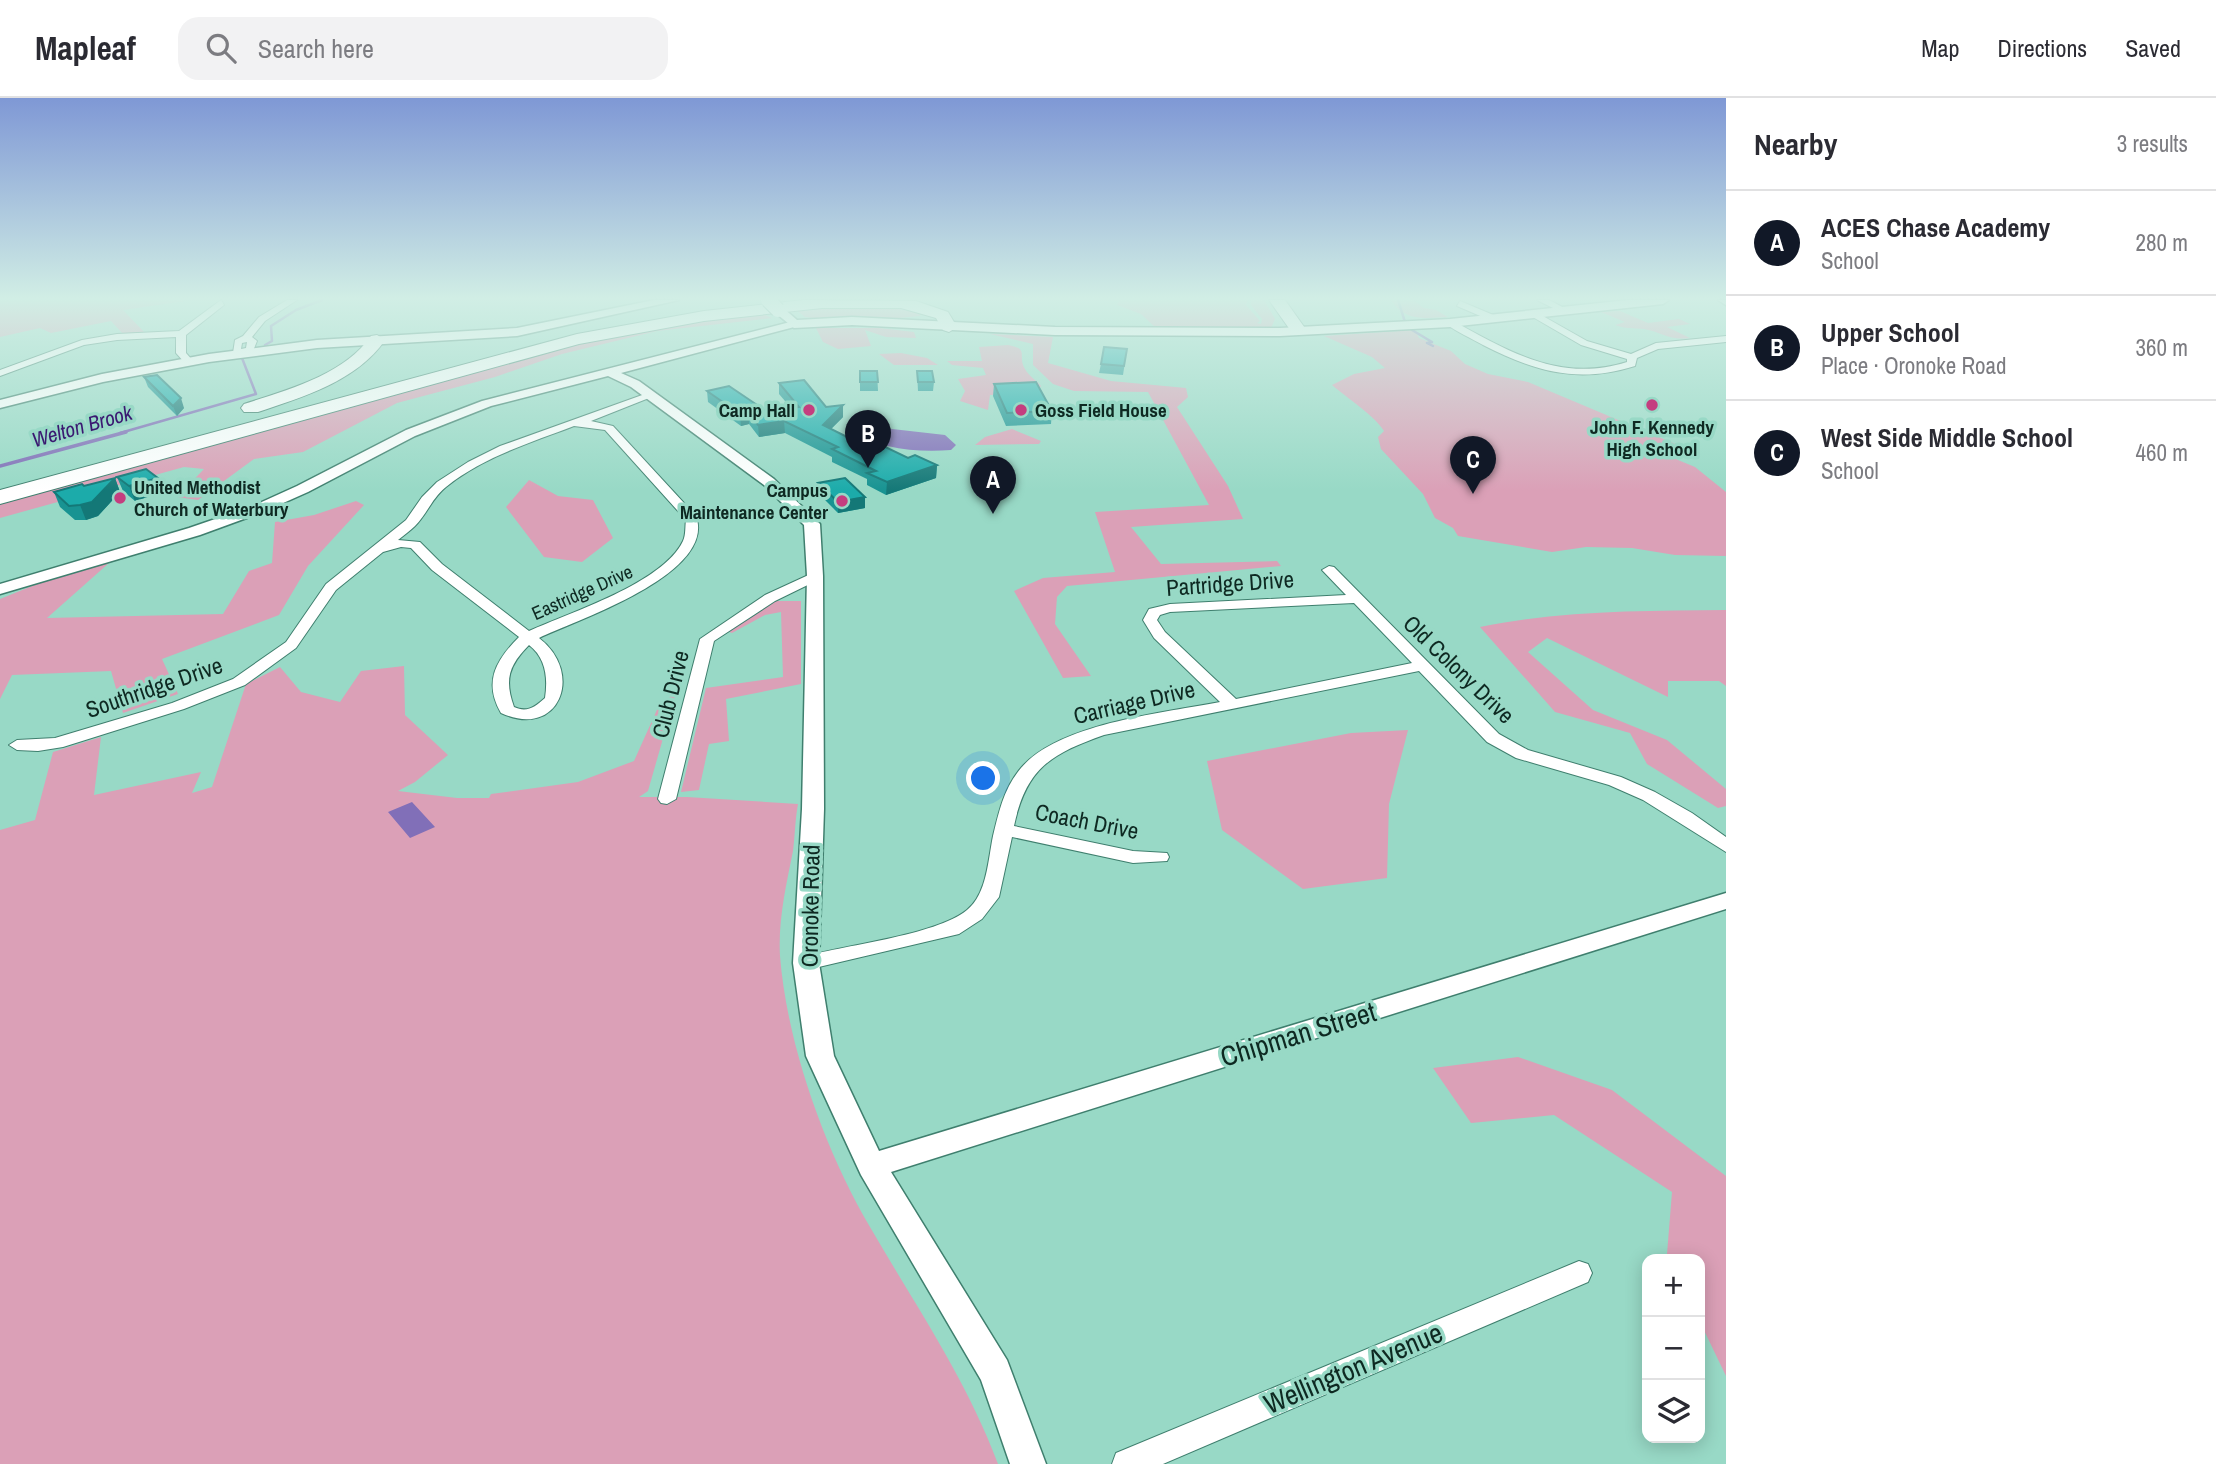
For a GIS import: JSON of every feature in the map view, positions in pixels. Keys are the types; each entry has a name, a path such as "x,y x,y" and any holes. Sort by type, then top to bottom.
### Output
{"highway":[{"path":"4,478 258,406 351,364"},
{"path":"4,478 444,364"},
{"path":"0,497 484,364"}],"main road":[{"path":"0,404 102,378 174,364"}],"street":[{"path":"0,373 25,364"},
{"path":"570,423 609,428 607,419 614,407 637,382 677,364"},
{"path":"1535,364 1563,372 1609,371 1632,364"},
{"path":"0,589 254,511 302,491 385,445 447,417 530,390 607,372 637,382"},
{"name":"Oronoke Road","path":"637,382 769,482 812,524 815,576 813,809 806,963 820,1056 871,1166 995,1372 1028,1464"},
{"path":"528,638 437,567 415,544 411,523 426,499 472,464 504,448 614,407"},
{"name":"Eastridge Drive","path":"528,638 544,649 556,678 553,700 541,711 520,716 507,710 499,688 507,658 528,638 645,585 677,560 691,539 692,519 609,428"},
{"name":"Southridge Drive","path":"17,744 38,746 57,743 178,706 239,682 291,645 331,587 411,523"},
{"path":"378,549 401,543 415,544"},
{"name":"Old Colony Drive","path":"1329,570 1493,738 1522,754 1615,780 1686,817 1726,846"},
{"name":"Club Drive","path":"667,799 693,704 706,639 770,598 815,576"},
{"name":"Partridge Drive","path":"1233,705 1159,635 1150,620 1154,612 1170,608 1354,598"},
{"name":"Carriage Drive","path":"806,963 952,929 975,914 989,897 1010,798 1028,770 1061,746 1100,731 1421,666"},
{"name":"Coach Drive","path":"1005,830 1133,857 1160,857"},
{"name":"Chipman Street","path":"871,1166 1726,901"},
{"name":"Wellington Avenue","path":"1127,1464 1580,1273"}],"shaded area":[{"path":"505,364 534,364 397,403 303,452 254,459 198,500 177,497 204,469 184,467 0,518 0,504"},
{"path":"892,364 938,365 894,365"},
{"path":"1023,364 1041,386 1035,393 990,395 988,410 960,401 965,391 958,379 986,375 983,368 952,365"},
{"path":"1051,364 1111,381 1186,388 1188,397 1177,407 1228,486 1243,519 1131,527 1161,564 1277,561 1281,566 1067,586 1057,597 1055,624 1091,676 1063,678 1014,591 1043,578 1115,572 1095,512 1209,505 1148,392 1074,391 1053,384 1033,365"},
{"path":"1380,364 1465,364 1488,374 1528,382 1680,446 1682,449 1652,445 1649,448 1695,467 1726,492 1726,556 1675,555 1632,548 1586,547 1552,552 1458,536 1453,528 1435,518 1423,494 1381,449 1378,437 1384,431 1380,425 1332,385 1354,374 1385,368"},
{"path":"857,425 945,435 956,445 951,450 937,451 897,448 846,430"},
{"path":"1012,429 1041,441 1039,444 975,445 985,437"},
{"path":"529,480 558,496 593,500 613,538 582,562 544,557 506,507"},
{"path":"356,501 364,505 308,566 279,615 162,659 178,694 123,713 111,671 12,675 0,699 0,599 52,578 109,563 47,618 223,614 249,571 272,563 275,522 314,515"},
{"path":"776,601 801,601 801,684 726,699 729,741 709,744 699,790 681,792 706,688 783,677 781,612 765,615 732,633 727,631"},
{"path":"1726,610 1726,686 1719,681 1668,681 1668,697 1547,638 1528,652 1593,710 1667,740 1726,789 1726,806 1718,808 1647,764 1630,733 1555,712 1480,627 1572,614"},
{"path":"404,666 405,715 448,755 415,782 398,791 457,798 489,798 491,794 578,782 634,761 660,703 676,693 648,791 639,797 687,797 798,804 793,851 781,916 780,956 784,990 800,1061 838,1165 870,1227 939,1342 971,1402 998,1464 0,1464 0,830 35,820 53,752 101,737 94,795 201,772 192,793 212,787 246,684 280,667 301,692 340,702 361,671"},
{"path":"1408,730 1389,804 1387,878 1303,889 1222,830 1207,761 1351,733"},
{"path":"412,802 435,827 410,838 388,812"},
{"path":"1518,1057 1612,1090 1726,1176 1726,1376 1705,1332 1705,1254 1667,1254 1672,1192 1554,1115 1471,1123 1433,1068"}],"building":[{"path":"860,371 877,371 878,382 860,382"},
{"path":"917,371 932,371 934,382 918,382"},
{"path":"157,375 181,398 173,406 144,377"},
{"path":"804,380 826,407 843,405 823,425 857,442 877,443 908,458 915,455 937,465 887,482 867,473 876,471 832,449 838,447 784,421 758,425 749,412 740,414 707,391 729,386 766,411 799,407 779,383"},
{"path":"1036,382 1052,411 1007,413 994,384"},
{"path":"146,469 158,478 129,486 117,477"},
{"path":"115,478 92,502 80,505 69,506 54,492 82,484 84,486"},
{"path":"845,478 865,497 838,502 818,483"}],"waterway":[{"name":"Welton Brook","path":"120,433 256,394 244,364"},
{"name":"Welton Brook","path":"0,466 126,432"}],"place":[{"name":"John F. Kennedy High School","path":"1652,405"},
{"name":"Camp Hall","path":"809,410"},
{"name":"Goss Field House","path":"1021,410"},
{"name":"Upper School","path":"868,468"},
{"name":"West Side Middle School","path":"1473,494"},
{"name":"United Methodist Church of Waterbury","path":"120,498"},
{"name":"Campus Maintenance Center","path":"842,501"},
{"name":"ACES Chase Academy","path":"993,514"}]}
